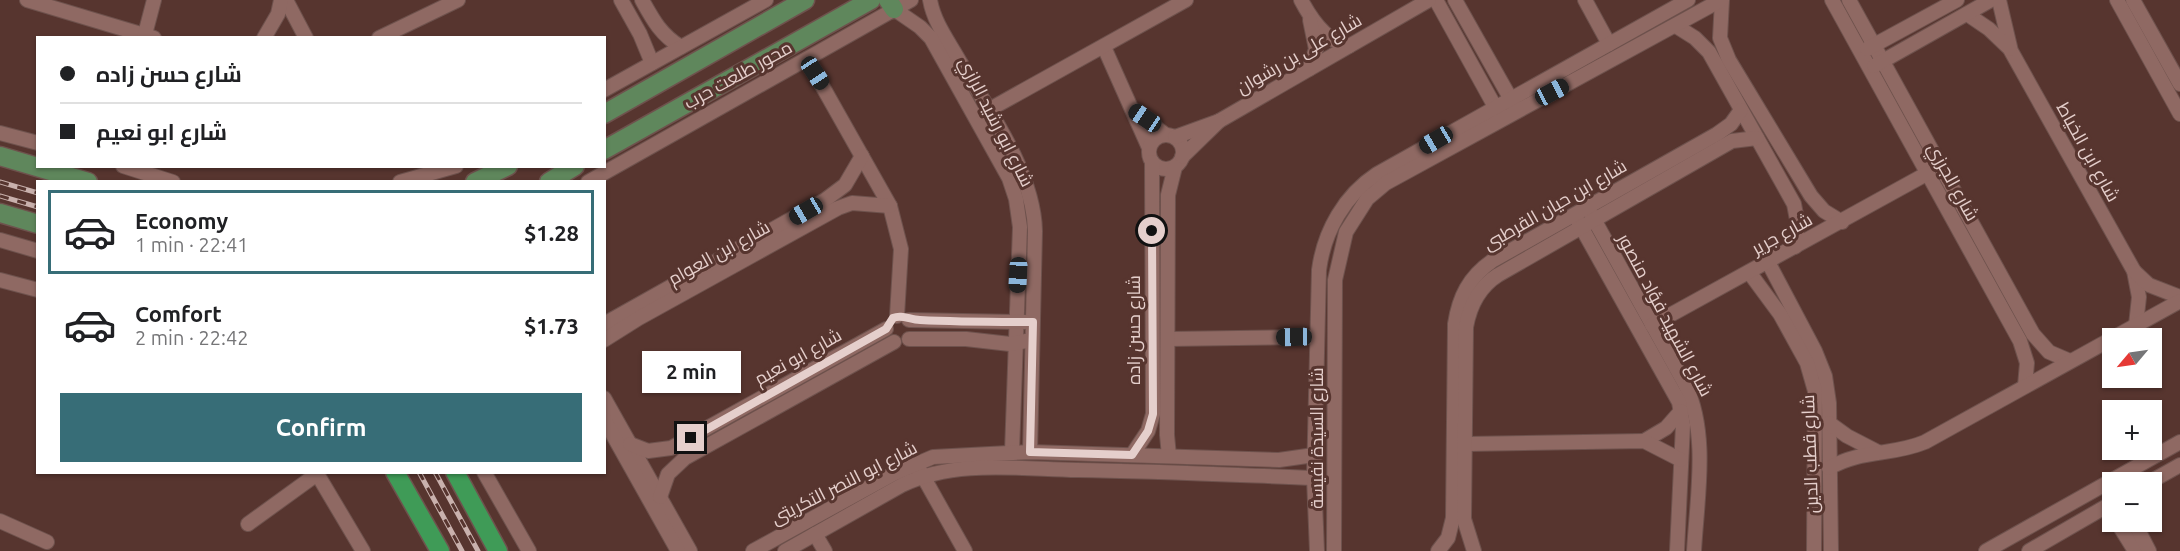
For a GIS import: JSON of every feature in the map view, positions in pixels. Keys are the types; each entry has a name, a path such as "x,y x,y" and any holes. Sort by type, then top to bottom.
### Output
{"highway":[{"path":"456,474 498,551"},
{"path":"400,476 440,551"}],"main road":[{"name":"محور طلعت حرب","path":"606,113 781,6 805,0"},
{"name":"محور طلعت حرب","path":"606,149 871,0"},
{"path":"0,156 36,167"},
{"path":"41,168 81,180"},
{"path":"481,180 504,168"},
{"path":"552,180 571,168"},
{"path":"0,213 36,223"}],"street":[{"path":"27,0 148,36 154,0"},
{"path":"265,36 278,14 281,0"},
{"path":"286,0 305,36"},
{"path":"383,36 458,0"},
{"path":"621,0 640,34 652,63"},
{"path":"642,0 657,28 667,39 681,47"},
{"path":"606,89 766,0"},
{"path":"592,180 807,59 891,5 911,0"},
{"name":"شارع ابو رشيد الرازي","path":"930,0 939,26 989,110 1032,200 1035,231 1030,452"},
{"path":"976,117 1186,0"},
{"path":"1301,0 1309,15 1334,41 1349,46"},
{"name":"شارع على بن رشوان","path":"1170,136 1219,121 1429,0"},
{"path":"1436,0 1501,119"},
{"path":"1455,0 1517,111"},
{"path":"1585,0 1609,44"},
{"name":"شارع السيدة نفيسة","path":"1317,551 1314,454 1320,257 1335,219 1347,201 1365,182 1377,174 1688,0"},
{"path":"1721,0 1720,38 1729,60 1811,196 1824,211 1842,222"},
{"name":"شارع السيدة نفيسة","path":"1334,551 1335,280 1346,232 1367,199 1386,183 1721,0"},
{"name":"شارع الجرزي","path":"1832,0 1861,52 1876,65 2033,334 2049,352 2070,361"},
{"name":"شارع الجرزي","path":"1849,0 1874,45 1876,65 1928,173 2020,341 2028,363 2025,386"},
{"path":"1861,52 1957,0"},
{"path":"1876,65 1990,0"},
{"name":"شارع ابن الخياط","path":"1999,0 2012,51 2134,271 2149,285 2180,299"},
{"path":"2117,0 2180,114"},
{"path":"2133,0 2180,84"},
{"name":"شارع ابو رشيد الرازي","path":"891,5 931,38 1009,178 1019,210 1016,322 1018,342 1012,452"},
{"name":"شارع ابن الخياط","path":"1967,14 1989,29 2012,51"},
{"path":"1309,15 1316,49 1309,69"},
{"path":"110,25 118,36"},
{"path":"1676,26 1703,44 1794,204 1798,225 1795,247"},
{"name":"شارع حسن زاده","path":"1104,47 1150,155 1153,414 1148,431 1132,455"},
{"path":"807,59 890,206 901,249 903,318 914,330 909,339 902,343 894,342 886,329 889,321 903,318 1033,322"},
{"name":"شارع حسن زاده","path":"1132,109 1170,136"},
{"name":"شارع ابن حيان القرطبى","path":"1474,551 1459,518 1455,324 1461,296 1482,268 1718,134 1731,124 1741,110"},
{"name":"شارع على بن رشوان","path":"1179,162 1219,121"},
{"path":"0,133 36,142"},
{"path":"1170,136 1182,146 1179,162 1163,169 1150,155 1157,137 1170,136"},
{"name":"شارع ابن حيان القرطبى","path":"1438,551 1459,518 1465,444 1466,327 1472,303 1489,281 1581,227 1732,141 1757,138"},
{"name":"شارع ابن العوام","path":"606,339 685,286 836,192 852,174 862,156"},
{"name":"شارع حسن زاده","path":"1169,456 1168,195 1179,162"},
{"path":"129,168 167,180"},
{"path":"407,180 449,168"},
{"name":"شارع جرير","path":"1652,325 1928,173"},
{"name":"شارع ابن العوام","path":"606,323 845,205 861,203 890,206"},
{"name":"شارع الشهيد فؤاد منصور","path":"1587,207 1691,396 1698,423 1699,447 1694,551"},
{"name":"شارع الشهيد فؤاد منصور","path":"1574,214 1675,393 1681,411 1682,446 1677,551"},
{"path":"0,240 36,249"},
{"name":"شارع قطب الدين","path":"1768,262 1821,365 1829,403 1831,551"},
{"name":"شارع ابن الخياط","path":"2134,271 2139,297 2136,325"},
{"name":"شارع قطب الدين","path":"1749,272 1780,314 1806,363 1815,391 1814,551"},
{"path":"0,280 36,289"},
{"path":"1829,468 1857,455 1898,451 1925,442 2180,299"},
{"name":"شارع ابو نعيم","path":"630,444 648,451 672,448 886,329"},
{"path":"1168,339 1316,337"},
{"path":"909,339 1018,342 1032,340"},
{"name":"شارع ابو نعيم","path":"660,497 668,474 686,458 894,342"},
{"path":"606,402 690,551"},
{"path":"1644,441 1666,428 1681,411"},
{"path":"606,423 678,551"},
{"path":"1829,423 1846,436 1878,452"},
{"path":"1465,444 1644,441 1681,460"},
{"path":"1986,551 2180,442"},
{"path":"1682,446 1699,447"},
{"name":"شارع ابو النصر التكريتى","path":"753,551 948,455 1030,452 1279,460 1314,454"},
{"path":"2162,475 2180,465"},
{"name":"شارع ابو النصر التكريتى","path":"786,551 919,470 998,468 1314,478"},
{"path":"919,470 965,551"},
{"path":"248,524 316,474"},
{"path":"318,474 363,551"},
{"path":"485,474 529,551"},
{"path":"2029,551 2102,509"},
{"path":"2095,513 2102,515"},
{"path":"0,521 46,542"},
{"path":"2123,532 2135,551"},
{"path":"2139,532 2149,551"},
{"path":"815,534 825,551"}],"railway":[{"path":"0,182 36,192"},
{"path":"0,196 36,206"},
{"path":"420,474 462,551"},
{"path":"436,474 478,551"}],"route":[{"path":"691,438 886,329 889,321 902,316 909,320 946,322 1033,322 1030,452 1132,455 1148,431 1153,414 1152,231"}]}
